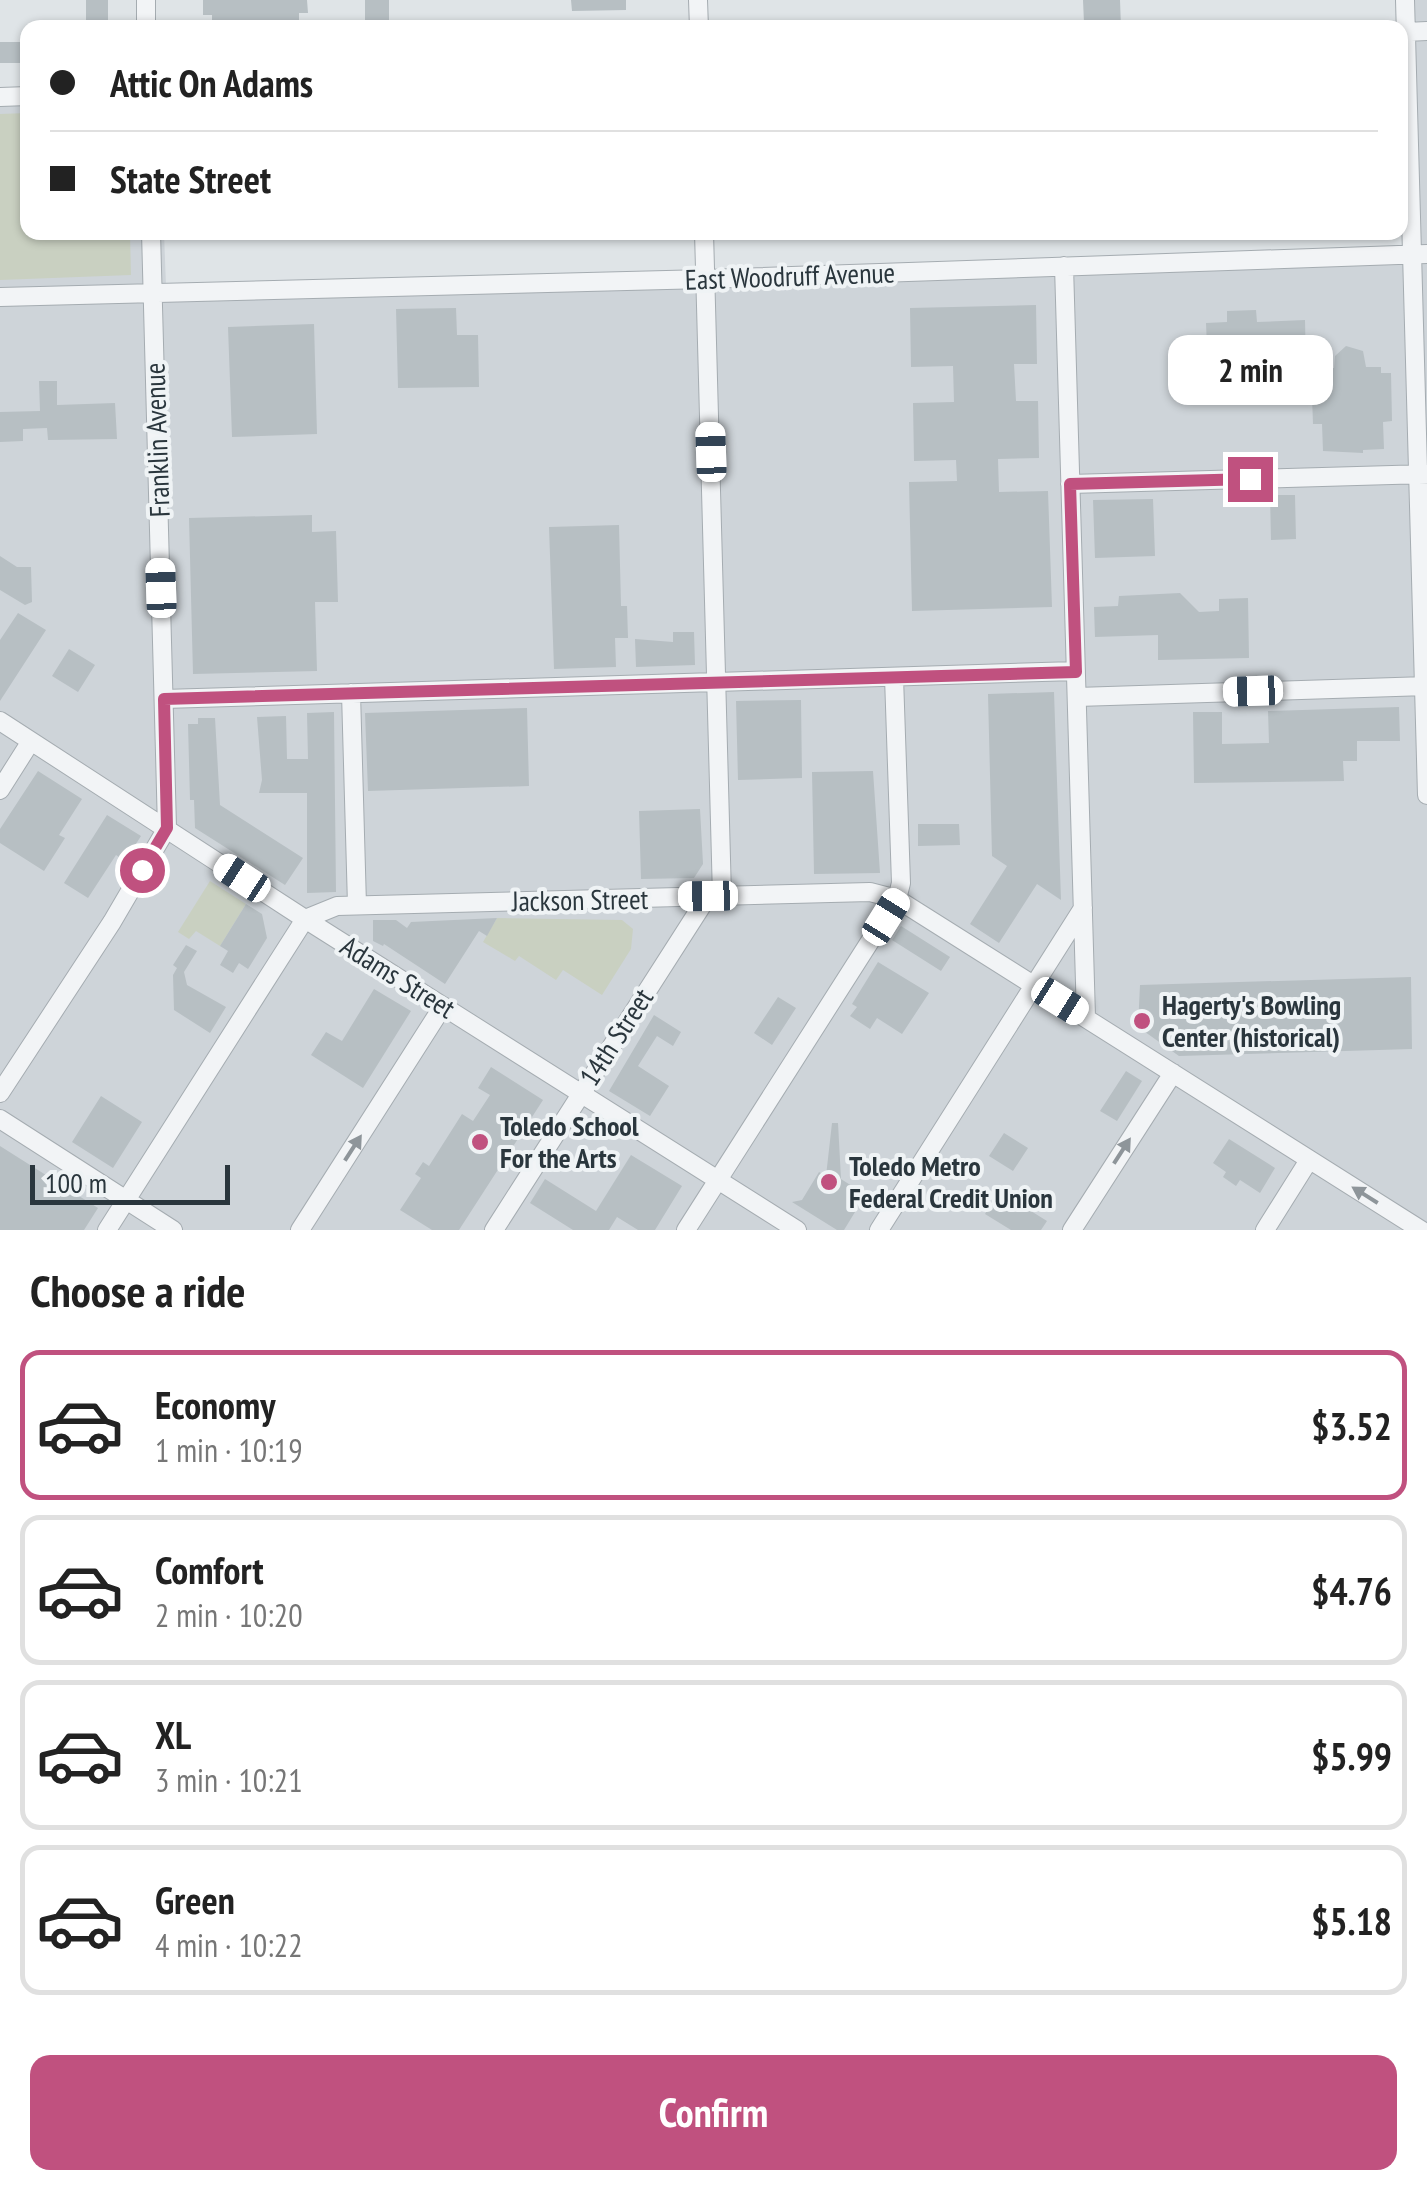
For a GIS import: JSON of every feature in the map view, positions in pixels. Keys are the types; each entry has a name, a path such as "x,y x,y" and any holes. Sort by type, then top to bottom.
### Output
{"street":[{"path":"1408,66 1419,254 1427,794"},
{"name":"Franklin Avenue","path":"152,240 167,828"},
{"path":"704,240 718,682 715,896"},
{"name":"East Woodruff Avenue","path":"0,297 706,279 1419,254"},
{"path":"1064,266 1086,1017"},
{"path":"1070,484 1423,474"},
{"path":"164,699 1076,672"},
{"path":"686,1230 897,899 901,884 894,677"},
{"path":"1077,697 1425,686"},
{"path":"351,694 357,905"},
{"name":"Adams Street","path":"0,722 798,1230"},
{"path":"0,790 32,741"},
{"path":"0,1093 112,922 167,828"},
{"name":"Jackson Street","path":"305,919 337,906 357,905 870,892 897,899 1421,1230"},
{"name":"14th Street","path":"494,1230 580,1092 715,896"},
{"path":"879,1230 1083,908"},
{"path":"107,1230 305,919"},
{"path":"300,1230 444,1006"},
{"path":"1072,1230 1172,1073"},
{"path":"0,1119 173,1230"},
{"path":"1264,1230 1309,1160"}],"shaded area":[{"path":"1398,0 1427,0 1427,1230 0,1230 0,102 20,101 20,240 164,240 166,286 1404,248 1404,240 1408,240 1408,20 1398,20"}],"green space":[{"path":"20,113 20,240 130,240 131,275 0,280 0,114"},
{"path":"210,881 246,904 220,946 196,931 189,939 178,932"},
{"path":"497,918 622,920 633,929 631,949 602,995 563,970 556,980 519,956 515,961 483,942"}],"building":[{"path":"86,0 108,0 108,20 86,20"},
{"path":"203,0 307,0 308,13 299,13 299,20 212,20 212,15 203,15"},
{"path":"365,0 389,0 389,20 365,20"},
{"path":"571,0 626,0 626,10 572,11"},
{"path":"1083,0 1120,0 1121,20 1084,20"},
{"path":"0,42 20,42 20,63 0,63"},
{"path":"1036,305 1037,364 1014,364 1016,401 1038,401 1039,458 998,459 999,492 1048,491 1052,607 912,611 909,482 957,481 956,460 914,461 913,403 954,402 953,366 911,367 910,308"},
{"path":"456,308 457,335 478,335 479,387 398,388 396,309"},
{"path":"1256,310 1257,322 1305,320 1306,368 1208,371 1206,323 1227,322 1227,311"},
{"path":"314,324 317,434 232,437 228,327"},
{"path":"1346,346 1363,351 1366,367 1381,367 1381,373 1391,373 1392,421 1383,422 1384,449 1363,453 1323,451 1322,424 1313,424 1311,369 1334,368 1335,356"},
{"path":"39,381 57,381 57,405 115,403 117,439 48,440 47,428 23,429 23,441 0,442 0,412 40,411"},
{"path":"1270,495 1295,495 1296,539 1271,540"},
{"path":"1153,499 1155,556 1095,558 1093,500"},
{"path":"312,515 312,532 336,531 338,602 315,602 317,671 193,674 189,518"},
{"path":"619,525 621,606 627,606 628,638 615,638 616,667 554,669 549,527"},
{"path":"0,556 17,567 31,567 32,602 25,605 0,590"},
{"path":"1180,593 1199,612 1219,611 1219,599 1248,598 1249,658 1158,660 1158,635 1095,637 1094,607 1118,606 1119,596"},
{"path":"18,613 46,630 0,701 0,640"},
{"path":"673,632 694,632 695,665 636,667 635,639 673,642"},
{"path":"69,649 95,665 78,692 52,676"},
{"path":"1054,692 1061,900 1037,884 999,943 970,924 1007,866 992,856 988,694"},
{"path":"801,700 802,778 738,780 736,701"},
{"path":"1399,707 1400,741 1357,741 1357,761 1343,761 1344,781 1194,783 1193,712 1222,712 1222,744 1269,743 1268,711"},
{"path":"527,708 529,786 368,791 365,713"},
{"path":"334,712 336,892 307,893 307,793 259,793 262,780 257,717 286,716 287,759 308,759 307,713"},
{"path":"198,718 215,718 220,805 303,858 285,885 195,828 194,800 190,800 188,724 198,724"},
{"path":"38,771 82,799 59,835 65,838 44,871 0,843 0,829"},
{"path":"873,771 880,873 814,874 812,772"},
{"path":"700,809 703,864 694,878 641,879 639,811"},
{"path":"107,815 141,836 125,861 116,855 88,898 64,883"},
{"path":"918,824 959,824 960,845 918,846"},
{"path":"246,904 262,914 267,938 248,969 239,963 233,973 220,965 228,951 220,946"},
{"path":"497,918 487,936 479,931 445,984 384,944 373,941 373,920 396,920 407,928 411,922"},
{"path":"901,926 950,957 941,971 892,940"},
{"path":"186,945 197,951 184,972 187,985 226,1007 210,1033 174,1010 173,975 177,968 173,965"},
{"path":"878,962 929,993 902,1034 877,1018 870,1029 850,1016 857,1007 852,1004"},
{"path":"1411,977 1412,1049 1179,1056 1138,1027 1140,985"},
{"path":"374,989 411,1011 363,1088 311,1055 326,1032 342,1041"},
{"path":"778,997 796,1008 772,1045 754,1033"},
{"path":"654,1015 681,1032 673,1046 657,1036 638,1066 669,1086 650,1116 609,1091"},
{"name":"Toledo School For the Arts","path":"491,1067 543,1100 459,1230 432,1230 400,1210 421,1178 415,1174 423,1162 429,1166 462,1114 473,1121 490,1095 478,1088"},
{"path":"1126,1071 1142,1081 1117,1121 1100,1111"},
{"path":"101,1096 142,1122 113,1168 72,1142"},
{"name":"Toledo Metro Federal Credit Union","path":"832,1123 838,1123 841,1179 855,1188 852,1194 863,1199 844,1230 837,1230 792,1202 802,1200 819,1172 826,1176"},
{"path":"1004,1133 1028,1148 1013,1171 989,1156"},
{"path":"1229,1139 1275,1168 1260,1193 1240,1180 1236,1186 1213,1163"},
{"path":"0,1146 98,1208 84,1230 0,1230"},
{"path":"631,1155 682,1186 655,1230 638,1230 617,1217 609,1230 573,1230 530,1203 545,1179 596,1211"},
{"path":"999,1191 1047,1221 1041,1230 1011,1230 985,1214"}],"place":[{"name":"Hagerty's Bowling Center (historical)","path":"1142,1021"},
{"name":"Toledo School For the Arts","path":"480,1142"},
{"name":"Toledo Metro Federal Credit Union","path":"829,1182"}],"route":[{"path":"142,870 167,828 164,699 1076,672 1070,484 1250,479"}]}
